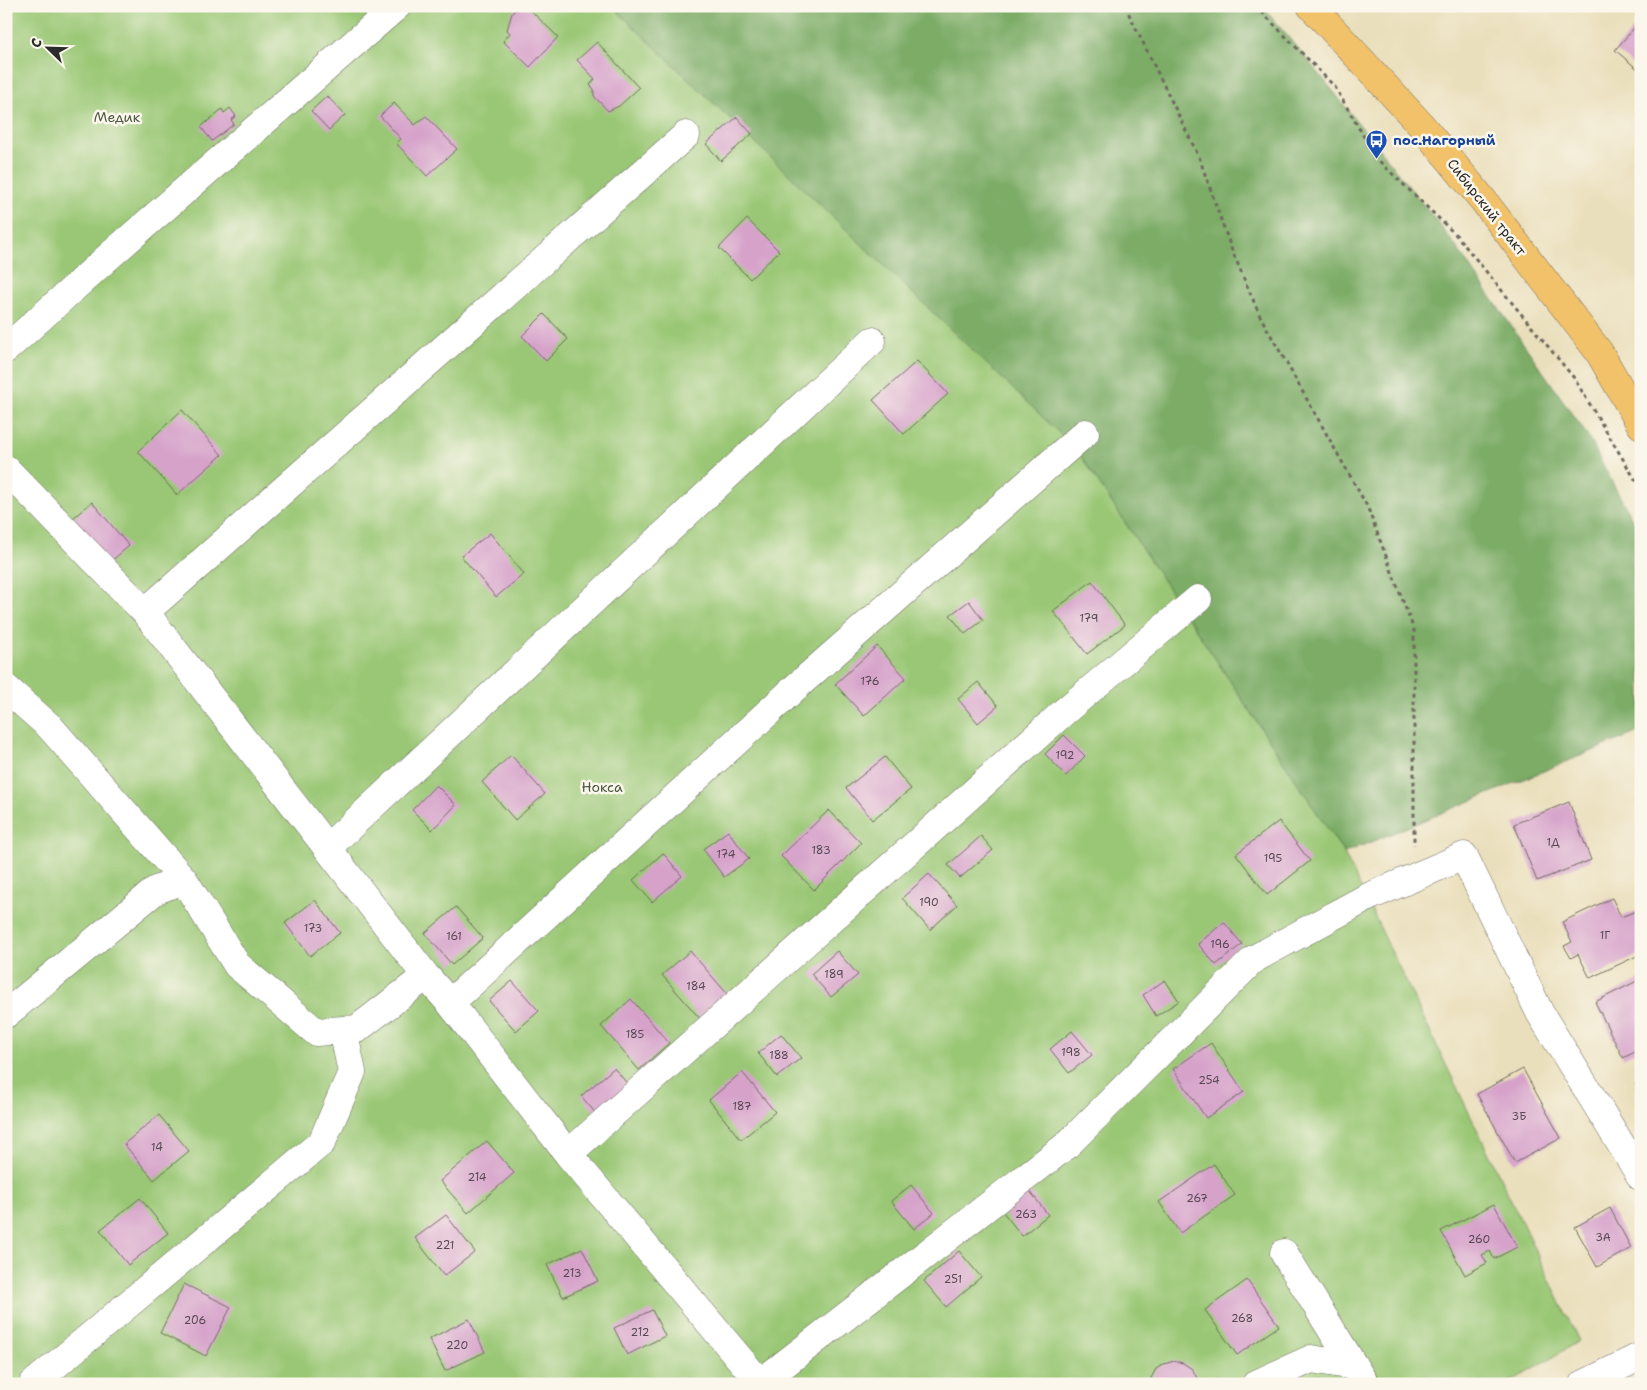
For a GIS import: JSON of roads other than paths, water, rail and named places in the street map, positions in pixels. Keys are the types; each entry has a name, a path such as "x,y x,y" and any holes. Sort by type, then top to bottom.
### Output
{"main road":[{"name":"Сибирский тракт","path":"1311,6 1421,125 1483,200 1599,352 1641,425"}],"street":[{"path":"6,349 107,258 397,6"},
{"path":"144,612 686,135"},
{"path":"327,848 872,341"},
{"path":"450,1003 797,686 1085,433"},
{"path":"6,469 144,612 426,976 450,1003 568,1154 760,1383 1067,1145 1254,959 1368,897 1464,856 1540,1013 1641,1177"},
{"path":"568,1154 1065,710 1198,599"},
{"path":"6,688 50,727 184,880 238,965 316,1032 357,1029 426,976"},
{"path":"6,1014 156,890 184,880"},
{"path":"33,1384 322,1142 352,1072 343,1030"},
{"path":"1284,1253 1359,1375"},
{"path":"1584,1384 1641,1356"},
{"path":"1256,1384 1311,1359 1359,1375"}],"place":[{"name":"пос.Нагорный","path":"1377,159"}],"park label":[{"name":"Медик","path":"117,117"},
{"name":"Нокса","path":"602,787"}]}
